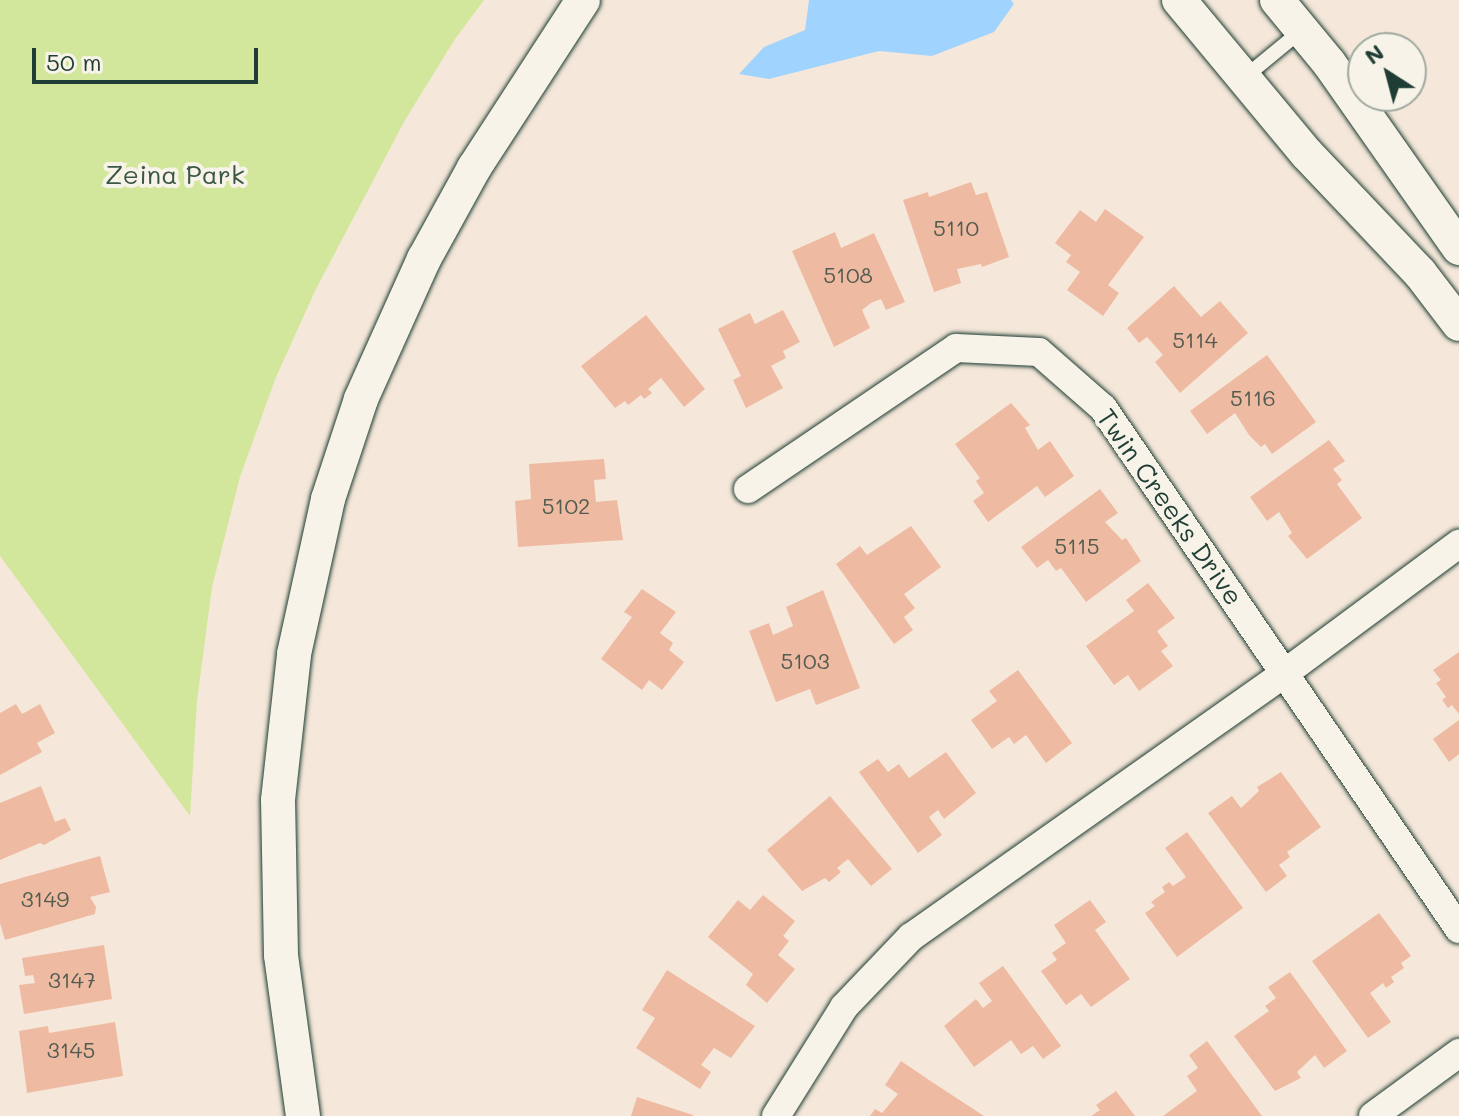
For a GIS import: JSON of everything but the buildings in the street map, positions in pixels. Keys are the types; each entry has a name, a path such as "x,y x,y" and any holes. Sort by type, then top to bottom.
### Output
{"street":[{"path":"303,1116 284,995 277,851 286,707 306,588 344,448 402,304 474,168 583,0"},
{"path":"528,87 606,0"},
{"path":"1179,0 1314,162 1420,273 1459,324"},
{"path":"1277,0 1302,30 1459,248"},
{"name":"Twin Creeks Drive","path":"748,489 956,348 1039,352 1103,408 1459,929"},
{"path":"776,1116 844,1007 911,937 1285,673 1459,544"},
{"path":"1373,1116 1459,1053"}],"lane":[{"path":"1244,77 1302,30"}],"green space":[{"name":"Zeina Park","path":"0,0 484,0 455,39 405,120 316,289 276,377 240,477 212,587 197,701 190,816 0,556"}],"water":[{"path":"809,0 1011,0 1014,4 994,32 932,56 879,51 769,79 739,74 764,47 805,30"}]}
